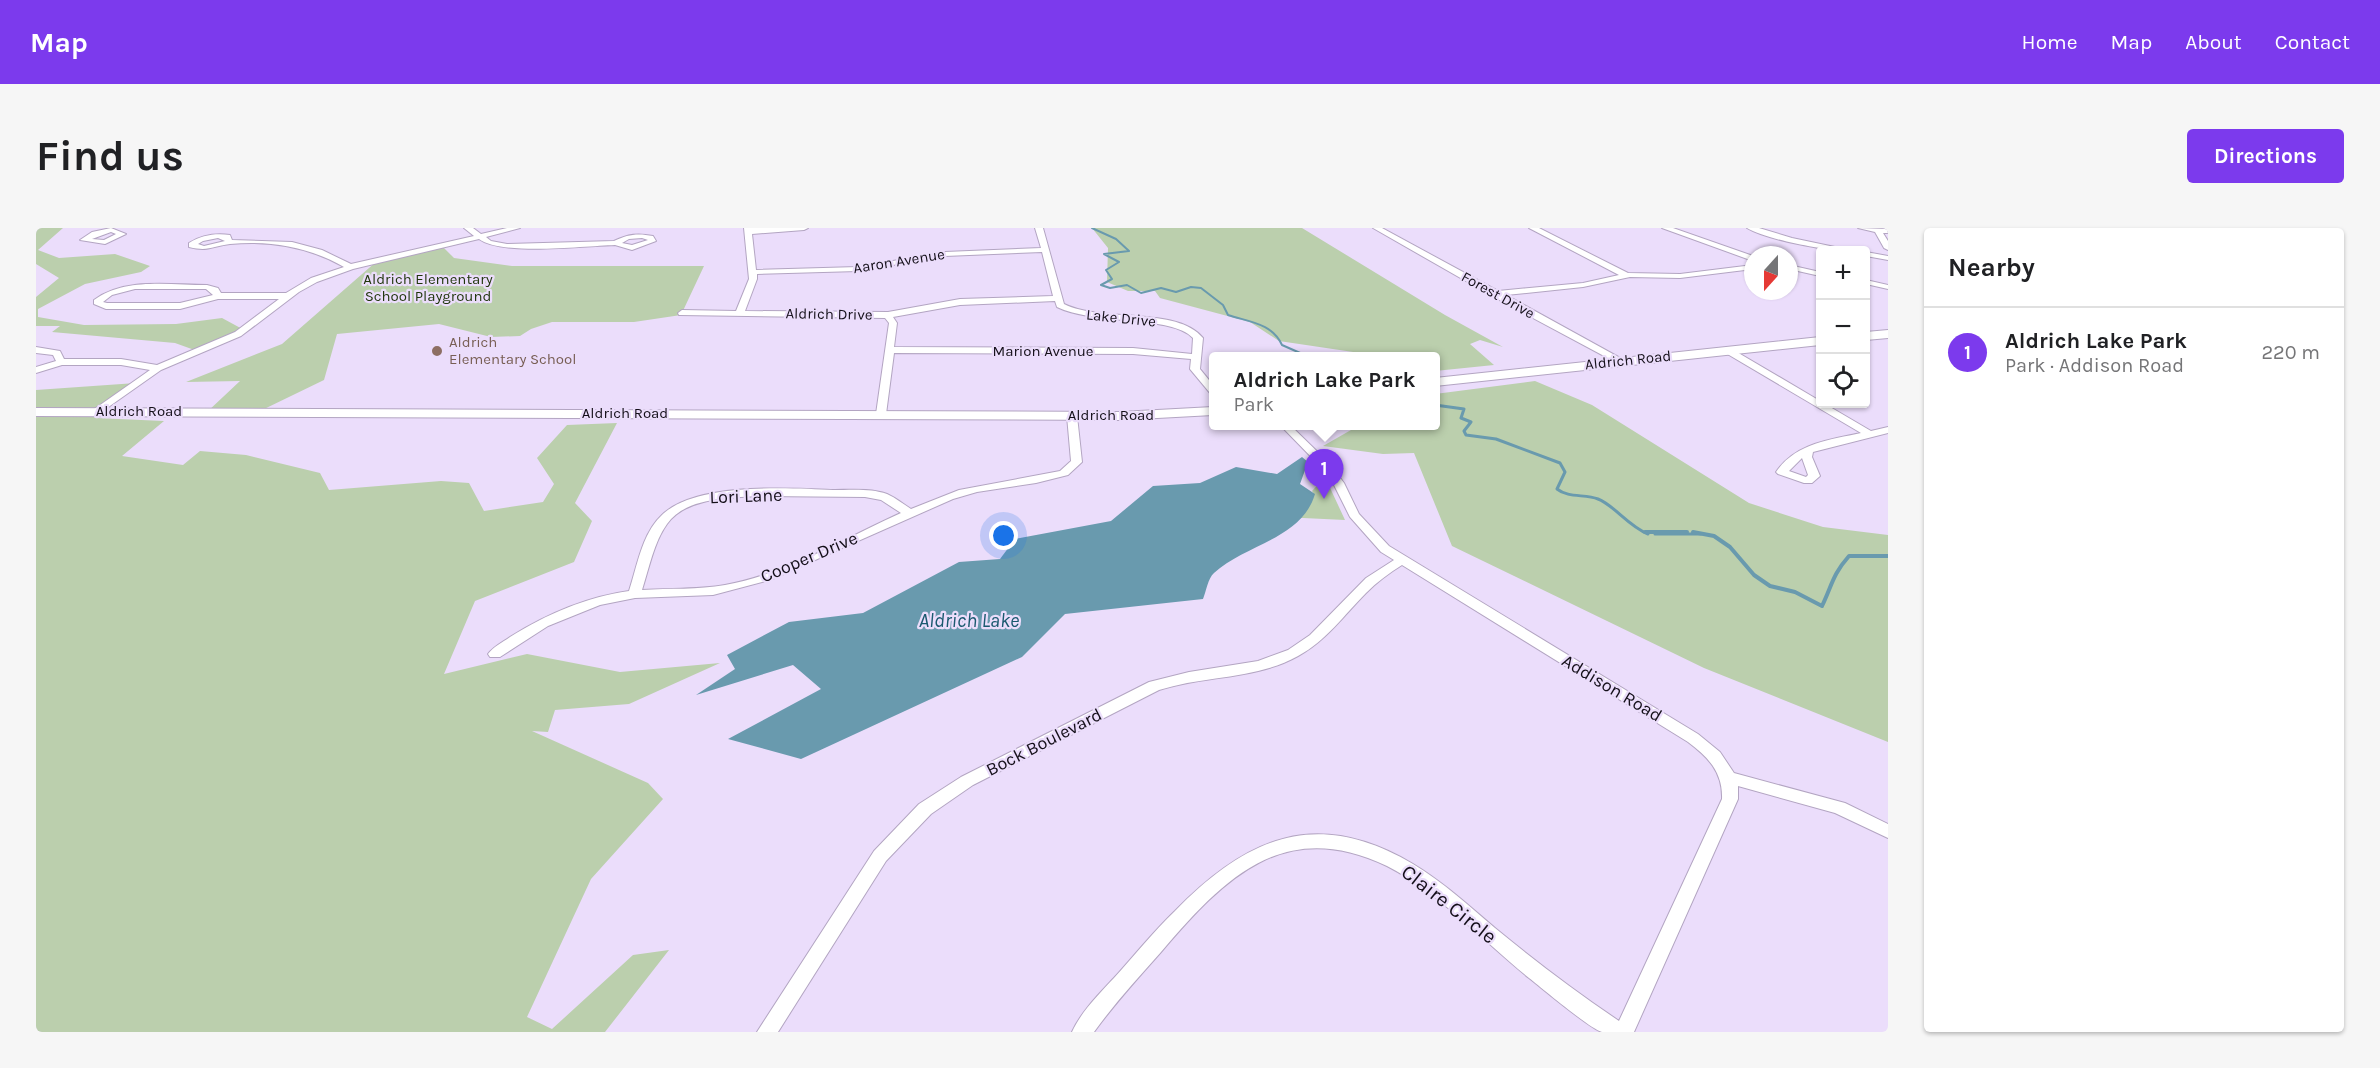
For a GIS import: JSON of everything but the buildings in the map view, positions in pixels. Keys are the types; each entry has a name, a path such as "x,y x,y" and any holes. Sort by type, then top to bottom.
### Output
{"main road":[{"path":"1870,336 1888,334"},
{"name":"Aldrich Road","path":"1440,381 1816,341"},
{"name":"Aldrich Road","path":"36,412 1071,416 1156,415 1209,411"}],"street":[{"path":"468,228 479,238 493,244 518,247 616,243"},
{"path":"97,412 158,368 238,334 288,296 314,280 350,267 516,228"},
{"path":"740,313 753,272 749,230 804,228"},
{"path":"888,315 960,302 1057,298 1039,228"},
{"name":"Forest Drive","path":"1377,228 1619,361"},
{"path":"1533,228 1626,275"},
{"path":"1666,228 1744,256"},
{"path":"1751,228 1791,240 1823,246"},
{"path":"1862,228 1888,231"},
{"path":"1878,230 1888,248"},
{"path":"230,242 272,242 308,246 324,251 350,267"},
{"name":"Aaron Avenue","path":"753,272 858,269 945,254 1044,250"},
{"path":"1870,255 1888,258"},
{"path":"1495,294 1583,285 1626,275 1691,275 1744,268"},
{"path":"1798,269 1816,273"},
{"path":"1870,283 1887,285"},
{"path":"218,296 215,290 207,287 135,287 109,293 97,302 106,306 180,306 218,296 288,296"},
{"name":"Lake Drive","path":"1057,298 1060,305 1074,313 1186,327 1198,336 1195,357 1197,374 1209,388"},
{"name":"Aldrich Drive","path":"682,314 888,315 893,323 881,414"},
{"name":"Marion Avenue","path":"890,350 1133,351 1195,357"},
{"path":"1728,350 1868,433"},
{"path":"36,351 57,353 61,362"},
{"path":"36,370 61,362 121,362 158,368"},
{"name":"Cooper Drive","path":"495,654 520,636 562,614 634,594 694,594 742,585 961,493 1059,475 1070,470 1077,462 1071,416"},
{"name":"Addison Road","path":"1290,430 1325,465 1362,527 1380,545 1693,738 1711,750 1728,777"},
{"path":"1808,450 1868,433 1888,430"},
{"name":"Lori Lane","path":"634,594 664,519 680,506 704,497 729,493 865,494 884,497 910,513"},
{"name":"Bock Boulevard","path":"767,1032 880,856 909,823 940,798 967,781 1154,686 1179,678 1248,670 1292,654 1315,638 1370,582 1402,560"},
{"path":"1624,1032 1730,799 1728,777 1839,808 1888,831"},
{"name":"Claire Circle","path":"1082,1032 1205,889 1267,848 1307,840 1336,842 1367,850 1409,871 1554,988 1618,1032"}],"green space":[{"path":"36,228 63,228 38,250 59,258 115,254 150,266 141,272 85,284 38,309 38,317 84,325 176,324 222,318 246,331 200,352 175,343 52,332 60,326 36,326 36,297 59,278 36,264"},
{"path":"1092,228 1302,228 1445,315 1503,347 1480,340 1470,344 1494,365 1440,370 1440,352 1353,352 1279,341 1250,322 1160,298 1155,291 1128,291 1107,282 1108,248"},
{"name":"Aldrich Elementary School Playground","path":"442,246 454,258 512,266 704,266 681,315 634,322 552,322 531,329 520,336 491,337 439,324 337,334 324,380 258,412 207,412 240,381 186,382 282,344 377,261"},
{"path":"1535,381 1592,405 1749,503 1823,527 1888,535 1888,742 1704,668 1452,546 1414,453 1383,454 1323,446 1351,430 1440,430 1440,393"},
{"path":"136,383 96,418 164,421 122,456 183,465 200,451 246,455 320,473 329,490 441,481 469,483 484,511 543,502 554,484 537,458 567,425 617,423 575,503 592,521 574,562 475,601 444,674 527,654 620,672 720,663 629,704 555,710 548,732 532,731 648,783 663,799 591,879 527,1017 552,1029 633,955 669,950 605,1032 36,1032 36,390"},
{"path":"1325,477 1345,520 1282,517 1314,494 1312,491"}],"water":[{"name":"Aldrich Lake","path":"1302,457 1308,462 1300,484 1315,494 1308,509 1285,531 1226,563 1214,573 1203,599 1065,614 1022,657 801,759 728,739 821,689 793,665 696,695 735,669 727,655 789,622 863,613 959,562 1000,559 1015,539 1111,521 1153,486 1200,483 1236,467 1277,474"}],"waterway":[{"path":"1092,228 1116,239 1129,251 1104,254 1119,262 1106,270 1112,279 1101,285 1110,288 1127,285 1141,293 1161,288 1176,292 1191,287 1201,288 1223,305 1228,315 1266,328 1278,338 1282,345 1298,352"},
{"path":"1440,406 1464,409 1461,418 1471,422 1464,431 1466,435 1496,439 1560,463 1565,472 1557,489 1566,494 1598,499 1648,534"},
{"path":"1645,532 1687,532"},
{"path":"1693,532 1714,536 1730,547 1754,575 1770,586 1795,592 1822,606 1836,574 1849,556 1888,556"},
{"path":"1655,534 1701,534"}],"place":[{"name":"Aldrich Elementary School","path":"437,351"},
{"name":"Aldrich Lake Park","path":"1324,499"}]}
